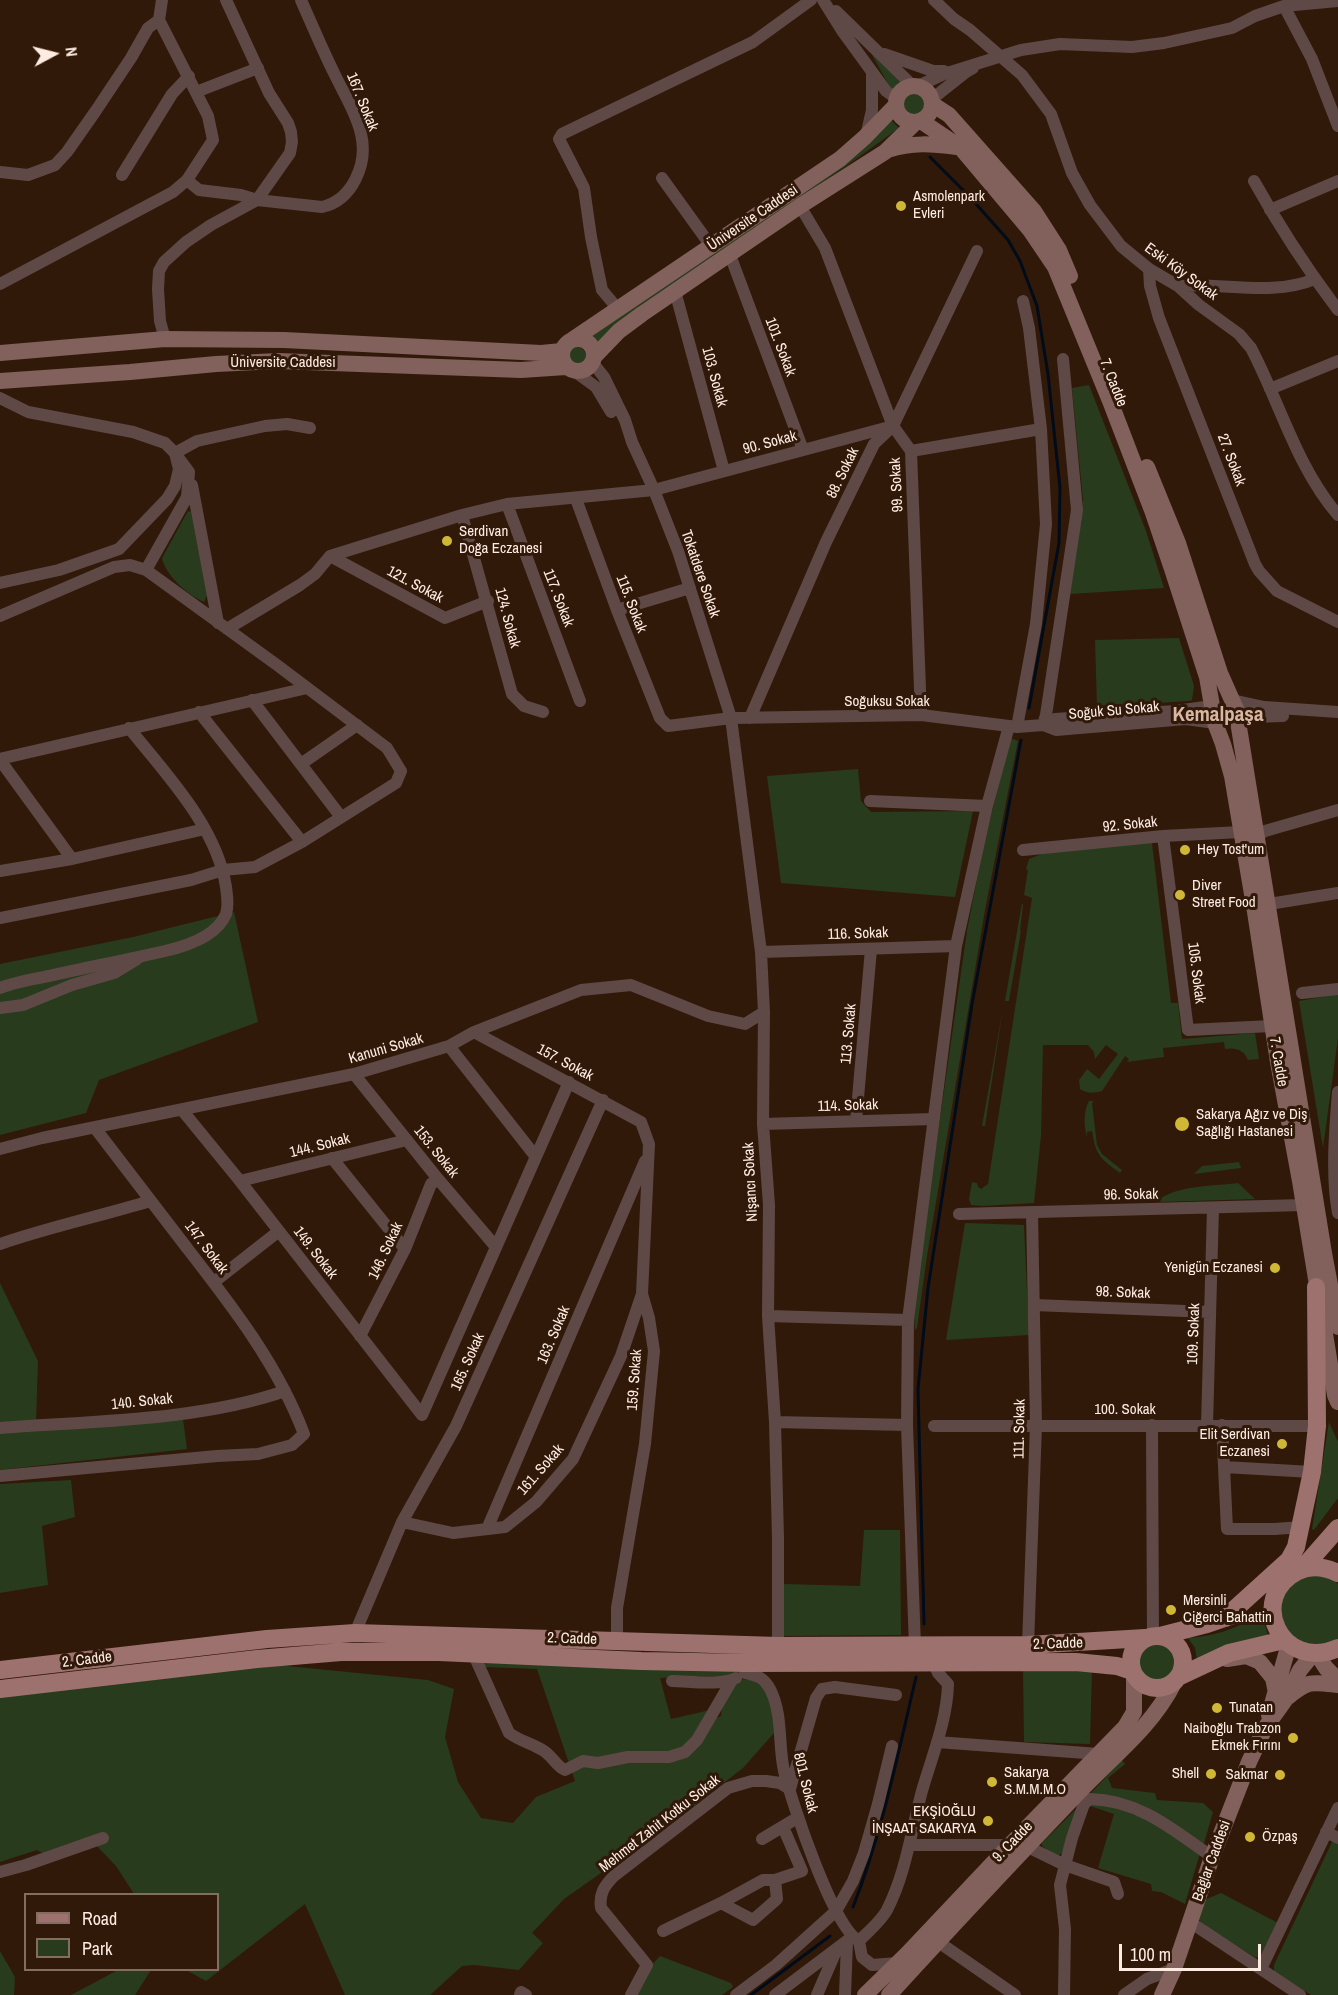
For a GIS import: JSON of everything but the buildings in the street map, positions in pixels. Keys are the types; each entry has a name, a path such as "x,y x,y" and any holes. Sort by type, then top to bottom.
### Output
{"main road":[{"path":"915,86 927,91 932,101 929,114 919,122 902,118 896,102 903,90 915,86"},
{"name":"7. Cadde","path":"932,101 950,115 1034,211 1059,250 1178,543 1220,673 1236,709 1272,1026 1338,1402"},
{"name":"Üniversite Caddesi","path":"0,381 278,361 521,370 568,357 618,309 840,159 865,137 896,102"},
{"name":"Üniversite Caddesi","path":"0,352 165,339 285,340 541,353 568,357 586,369 619,331 800,206 885,152 919,122"},
{"name":"7. Cadde","path":"919,122 961,148 1030,230 1055,267 1153,513 1207,677 1213,714 1269,904 1324,1253 1337,1316"},
{"path":"885,152 902,146 931,143 961,148"},
{"path":"568,357 583,340 593,350 593,359"},
{"path":"1232,700 1213,714 1230,724 1237,722"},
{"path":"1225,1618 1289,1560 1296,1547 1312,1472 1317,1426 1316,1287"},
{"path":"1302,1569 1338,1527"},
{"path":"1302,1569 1326,1568 1338,1573"},
{"name":"2. Cadde","path":"0,1670 267,1639 355,1632 778,1646 915,1647 1028,1645 1153,1637 1225,1618 1253,1605 1291,1574 1302,1569"},
{"path":"1282,1583 1276,1593 1273,1611 1277,1629 1286,1642 1297,1650 1315,1654 1338,1648"},
{"path":"1177,1680 1184,1659 1176,1643 1168,1638 1153,1637 1134,1649 1131,1663 1133,1673 1140,1683 1148,1688 1157,1689 1166,1688 1228,1653 1286,1642"},
{"path":"1281,1696 1286,1642"},
{"name":"2. Cadde","path":"0,1689 257,1659 341,1652 473,1653 745,1668 1076,1662 1117,1666 1133,1673"},
{"path":"1315,1654 1338,1680"},
{"path":"1281,1696 1315,1654"},
{"path":"1212,1661 1246,1656 1260,1662 1274,1678 1281,1696"},
{"name":"9. Cadde","path":"865,1995 898,1964 1125,1727 1134,1712 1133,1673"},
{"name":"9. Cadde","path":"888,1995 1077,1794 1152,1719 1177,1680"},
{"path":"1281,1696 1313,1682 1338,1685"},
{"name":"Bağlar Caddesi","path":"1162,1995 1174,1968 1244,1773 1281,1696"}],"street":[{"path":"0,284 173,192 187,180 213,140 208,116 159,20 162,0"},
{"path":"165,339 160,321 158,289 159,271 164,262 186,242 211,225 257,200 290,153 292,142 288,123 269,93 226,0"},
{"name":"167. Sokak","path":"187,180 200,190 310,206 332,205 356,180 363,159 361,134 301,0"},
{"path":"618,309 602,290 584,189 559,139 562,134 753,42 811,0"},
{"path":"824,0 915,86 952,71 1022,50 1059,44 1132,47 1164,43 1233,28 1266,6 1338,1"},
{"path":"824,0 843,32 896,102"},
{"name":"Eski Köy Sokak","path":"934,0 994,52 996,58 1022,75 1051,114 1071,173 1090,205 1121,246 1149,269 1178,286 1199,305 1239,334 1251,348 1309,471 1327,502 1338,515"},
{"path":"1284,6 1312,59 1338,126"},
{"path":"0,172 28,175 55,165 95,112 148,28 159,20"},
{"path":"879,53 933,71 952,71"},
{"path":"932,101 966,72 996,58"},
{"path":"196,92 258,68"},
{"path":"865,137 872,110 872,72"},
{"path":"122,175 172,94 189,76"},
{"path":"662,178 711,246"},
{"path":"1254,181 1270,210 1338,310"},
{"path":"1270,210 1338,181"},
{"name":"99. Sokak","path":"800,206 825,248 893,426 911,451 921,715"},
{"name":"88. Sokak","path":"750,718 835,522 874,444 893,426 978,251"},
{"name":"101. Sokak","path":"730,255 803,450"},
{"name":"27. Sokak","path":"1149,269 1150,286 1159,318 1255,564 1277,591 1338,622"},
{"path":"1178,286 1275,288 1289,287 1315,279"},
{"name":"103. Sokak","path":"675,291 724,471"},
{"path":"915,1647 907,1425 908,1320 956,946 987,806 1013,726 1036,624 1046,524 1041,429 1029,328 1023,301"},
{"name":"Tokatdere Sokak","path":"568,357 596,387 618,424 632,442"},
{"path":"1043,725 1077,510 1063,358"},
{"name":"Tokatdere Sokak","path":"593,359 625,420 632,442 654,490 690,588 731,718"},
{"path":"1270,389 1338,361"},
{"path":"0,398 28,412 133,432 165,443 175,453 189,472 223,626"},
{"path":"175,453 197,441 266,426 287,424 310,428"},
{"name":"90. Sokak","path":"330,556 462,515 507,504 654,490 893,426"},
{"path":"911,451 1041,429"},
{"path":"0,583 59,570 118,549 167,499 175,486 179,470 175,453"},
{"path":"146,570 187,498 189,472"},
{"name":"115. Sokak","path":"576,499 660,718"},
{"name":"117. Sokak","path":"507,504 580,701"},
{"name":"124. Sokak","path":"462,515 512,694 524,706 543,712"},
{"path":"223,626 300,585 315,574 330,556"},
{"name":"121. Sokak","path":"330,556 445,618 488,602"},
{"path":"0,616 114,567 130,565 146,570 387,748 401,771 396,783 302,842 255,867 224,870 191,880 0,918"},
{"path":"617,610 690,588"},
{"path":"72,859 0,760 307,687"},
{"path":"252,700 341,817"},
{"path":"1232,700 1264,707 1338,712"},
{"name":"Soğuk Su Sokak","path":"1043,725 1055,719 1176,711 1213,714"},
{"path":"199,712 302,842"},
{"name":"Soğuksu Sokak","path":"660,718 668,726 731,718 921,715 1013,726 1043,725"},
{"path":"1237,722 1252,717 1269,716 1338,720"},
{"name":"Nişancı Sokak","path":"731,718 761,952 764,1012 764,1124 769,1204 768,1316 775,1422 778,1646"},
{"path":"301,764 357,725"},
{"path":"0,988 183,946 207,935 219,926 226,913 228,899 224,870 205,829 184,796 129,728"},
{"path":"870,801 987,806"},
{"name":"92. Sokak","path":"1023,850 1163,836 1249,834 1338,810"},
{"path":"0,871 72,859 205,829"},
{"name":"105. Sokak","path":"1163,836 1188,1030 1272,1026"},
{"path":"1269,904 1338,893"},
{"name":"116. Sokak","path":"761,952 956,946"},
{"name":"113. Sokak","path":"856,1121 871,949"},
{"path":"0,1008 23,1005 72,985 114,973 143,955"},
{"name":"Kanuni Sokak","path":"0,1149 354,1074 449,1046 474,1032 581,990 632,986 708,1016 745,1024 764,1012"},
{"path":"1302,993 1338,988"},
{"name":"157. Sokak","path":"474,1032 641,1122"},
{"path":"449,1046 536,1157"},
{"name":"153. Sokak","path":"354,1074 438,1179 496,1246"},
{"path":"496,1246 569,1082"},
{"path":"1338,1094 1335,1139 1338,1213"},
{"name":"165. Sokak","path":"355,1632 402,1522 456,1426 603,1100"},
{"name":"149. Sokak","path":"182,1110 422,1415 496,1246"},
{"name":"114. Sokak","path":"764,1124 934,1119"},
{"name":"159. Sokak","path":"617,1641 616,1608 645,1444 654,1351 649,1318 642,1294 649,1144 641,1122"},
{"name":"147. Sokak","path":"0,1476 258,1454 292,1445 304,1434 285,1391 265,1355 214,1282 95,1128"},
{"name":"144. Sokak","path":"240,1181 407,1140"},
{"name":"163. Sokak","path":"487,1529 649,1152"},
{"path":"332,1158 405,1249"},
{"name":"146. Sokak","path":"360,1336 405,1249 431,1184 438,1179"},
{"path":"0,1244 150,1201"},
{"name":"96. Sokak","path":"959,1214 1304,1205"},
{"name":"109. Sokak","path":"1207,1425 1213,1208"},
{"name":"111. Sokak","path":"1028,1645 1036,1425 1032,1212"},
{"path":"214,1282 279,1231"},
{"name":"161. Sokak","path":"402,1522 453,1533 505,1527 536,1502 573,1459 621,1356 642,1294"},
{"name":"98. Sokak","path":"1034,1305 1210,1312"},
{"path":"768,1316 908,1320"},
{"name":"140. Sokak","path":"0,1428 162,1416 262,1399 285,1391"},
{"path":"775,1422 907,1425"},
{"path":"1152,1425 1153,1637"},
{"path":"1222,1425 1227,1528 1301,1527"},
{"name":"100. Sokak","path":"934,1426 1317,1426"},
{"path":"1224,1467 1312,1472"},
{"path":"473,1653 509,1733 542,1749 566,1770 584,1761 598,1763 628,1757 669,1757 685,1752 697,1740 732,1680 745,1668"},
{"path":"775,1995 853,1940 886,1912 910,1845 922,1791 948,1700 948,1684 938,1673 934,1663"},
{"name":"801. Sokak","path":"745,1668 763,1678 771,1691 777,1715 784,1770 797,1818 836,1911 862,1957 872,1965 898,1964"},
{"path":"672,1681 732,1680"},
{"path":"790,1788 816,1698 822,1689 835,1687 896,1695"},
{"path":"937,1742 1099,1754"},
{"path":"736,1995 776,1965 836,1911 853,1881 864,1853 892,1746"},
{"name":"Mehmet Zahit Kotku Sokak","path":"631,1995 647,1965 601,1908 601,1893 606,1884 728,1788 752,1781 766,1781 780,1783 790,1788"},
{"path":"1064,1995 1065,1929 1060,1885 1084,1804 1090,1799 1106,1799 1141,1809 1212,1857"},
{"path":"1261,1969 1338,1808"},
{"path":"762,1839 797,1818"},
{"path":"663,1931 763,1880 775,1880 802,1871 783,1827"},
{"path":"1326,1832 1338,1838"},
{"path":"0,1872 103,1838"},
{"path":"910,1845 1010,1845"},
{"path":"1028,1847 1065,1865 1114,1882 1118,1894"},
{"path":"721,1903 753,1920 777,1899 775,1880"},
{"path":"1190,1922 1300,1995"},
{"path":"845,1995 853,1940"},
{"path":"937,1941 1015,1995"},
{"path":"817,1995 836,1950"},
{"path":"1124,1995 1147,1979 1174,1968"}],"green space":[{"path":"871,53 903,80 892,91"},
{"path":"910,92 920,92 927,99 927,109 920,116 910,116 903,109 903,99"},
{"path":"889,118 899,128 626,316 595,345 587,337"},
{"path":"577,347 583,350 586,356 583,362 577,365 571,362 568,356 571,350"},
{"path":"1089,385 1146,531 1164,588 1070,594 1083,500 1072,388"},
{"path":"188,511 191,512 207,595 204,602 178,584 164,565 162,558"},
{"path":"1179,638 1194,686 1192,700 1097,707 1095,640"},
{"path":"1010,738 1018,741 985,910 915,1330 914,1316 919,1264 967,931 982,853"},
{"path":"858,769 861,801 871,812 973,811 955,897 781,883 767,776"},
{"path":"1152,843 1171,1003 1178,1003 1182,1039 1255,1033 1259,1059 1248,1060 1239,1050 1225,1049 1224,1042 1163,1048 1164,1057 1127,1062 1129,1059 1125,1056 1102,1091 1091,1093 1080,1089 1079,1080 1087,1069 1099,1079 1118,1054 1106,1045 1095,1059 1094,1052 1088,1045 1043,1045 1041,1136 1034,1203 971,1205 969,1199 972,1182 977,1183 981,1189 988,1184 1032,898 1024,895 1029,859 1047,852"},
{"path":"1022,903 1021,931 1009,1001 1005,1001"},
{"path":"234,912 258,1022 99,1080 86,1113 0,1135 0,964 133,937"},
{"path":"1338,994 1338,1038 1323,1148 1299,1001"},
{"path":"1003,1008 985,1126 982,1126"},
{"path":"1089,1101 1094,1101 1092,1103 1097,1145 1102,1154 1122,1170 1120,1173 1100,1156 1092,1131 1087,1132 1087,1137 1085,1119"},
{"path":"1239,1162 1241,1168 1194,1174 1202,1166"},
{"path":"1238,1183 1255,1199 1160,1202 1160,1199 1177,1191"},
{"path":"965,1223 1024,1225 1029,1335 946,1340"},
{"path":"0,1283 38,1361 36,1422 0,1424"},
{"path":"183,1419 187,1449 0,1470 0,1433"},
{"path":"1329,1422 1338,1442 1338,1498 1314,1530 1312,1529"},
{"path":"71,1480 75,1517 42,1526 48,1585 0,1593 0,1484"},
{"path":"864,1530 900,1530 901,1635 783,1636 783,1584 860,1586"},
{"path":"1322,1575 1333,1579 1338,1584 1338,1639 1326,1646 1302,1646 1279,1620 1281,1596 1298,1578"},
{"path":"1261,1611 1269,1639 1197,1661 1195,1648 1188,1638 1227,1630 1245,1623"},
{"path":"1158,1644 1166,1645 1172,1650 1177,1656 1177,1672 1172,1678 1166,1683 1158,1684 1150,1683 1144,1678 1139,1672 1138,1664 1139,1656 1144,1650 1150,1645"},
{"path":"482,1660 729,1671 735,1673 729,1676 660,1678 671,1719 710,1710 680,1757 714,1719 721,1716 722,1703 737,1679 752,1680 765,1688 772,1711 774,1733 743,1768 676,1820 564,1899 532,1933 543,1943 519,1970 474,1965 462,1966 430,1995 345,1995 305,1904 219,1971 219,1893 133,1893 116,1866 91,1840 42,1853 37,1850 0,1862 0,1694 267,1664 428,1680 454,1689 445,1737 458,1782 481,1818 513,1823 536,1797 575,1781 537,1669 484,1667"},
{"path":"1023,1666 1092,1669 1090,1744 1024,1742"},
{"path":"1122,1760 1125,1764 1108,1778 1112,1788 1155,1793 1157,1800 1203,1803 1213,1812 1203,1847 1186,1837 1090,1794"},
{"path":"1092,1801 1140,1812 1200,1853 1185,1904 1161,1892 1152,1891 1151,1884 1098,1868 1114,1814 1087,1805"},
{"path":"1081,1804 1062,1853 1057,1857 1042,1846 1042,1843"},
{"path":"1332,1842 1338,1842 1338,1995 1311,1995 1274,1971 1274,1965"},
{"path":"1221,1893 1278,1923 1264,1953 1256,1958 1203,1925 1198,1918 1204,1900"},
{"path":"0,1951 15,1977 14,1995 0,1995"},
{"path":"660,1956 731,1983 733,1987 722,1995 635,1995 648,1969"},
{"path":"116,1971 150,1971 135,1995 71,1995"},
{"path":"188,1971 219,1971 206,1981"}],"waterway":[{"path":"930,157 1008,240 1020,261 1037,306 1048,374 1060,488 1059,543 1029,708"},
{"path":"924,1624 918,1389 928,1288 972,1004 1021,740"},
{"path":"853,1907 881,1822 916,1677"},
{"path":"751,1995 830,1936"}],"place":[{"name":"Asmolenpark Evleri","path":"901,206"},
{"name":"Serdivan Doğa Eczanesi","path":"447,541"},
{"name":"Hey Tost'um","path":"1185,850"},
{"name":"Diver Street Food","path":"1180,895"},
{"name":"Sakarya Ağız ve Diş Sağlığı Hastanesi","path":"1182,1124"},
{"name":"Yenigün Eczanesi","path":"1275,1268"},
{"name":"Elit Serdivan Eczanesi","path":"1282,1444"},
{"name":"Mersinli Ciğerci Bahattin","path":"1171,1610"},
{"name":"Tunatan","path":"1217,1708"},
{"name":"Naiboğlu Trabzon Ekmek Fırını","path":"1293,1738"},
{"name":"Shell","path":"1211,1774"},
{"name":"Sakmar","path":"1280,1775"},
{"name":"Sakarya S.M.M.M.O","path":"992,1782"},
{"name":"EKŞİOĞLU İNŞAAT SAKARYA","path":"988,1821"},
{"name":"Özpaş","path":"1250,1837"}],"district":[{"name":"Kemalpaşa","path":"1218,715"}]}
